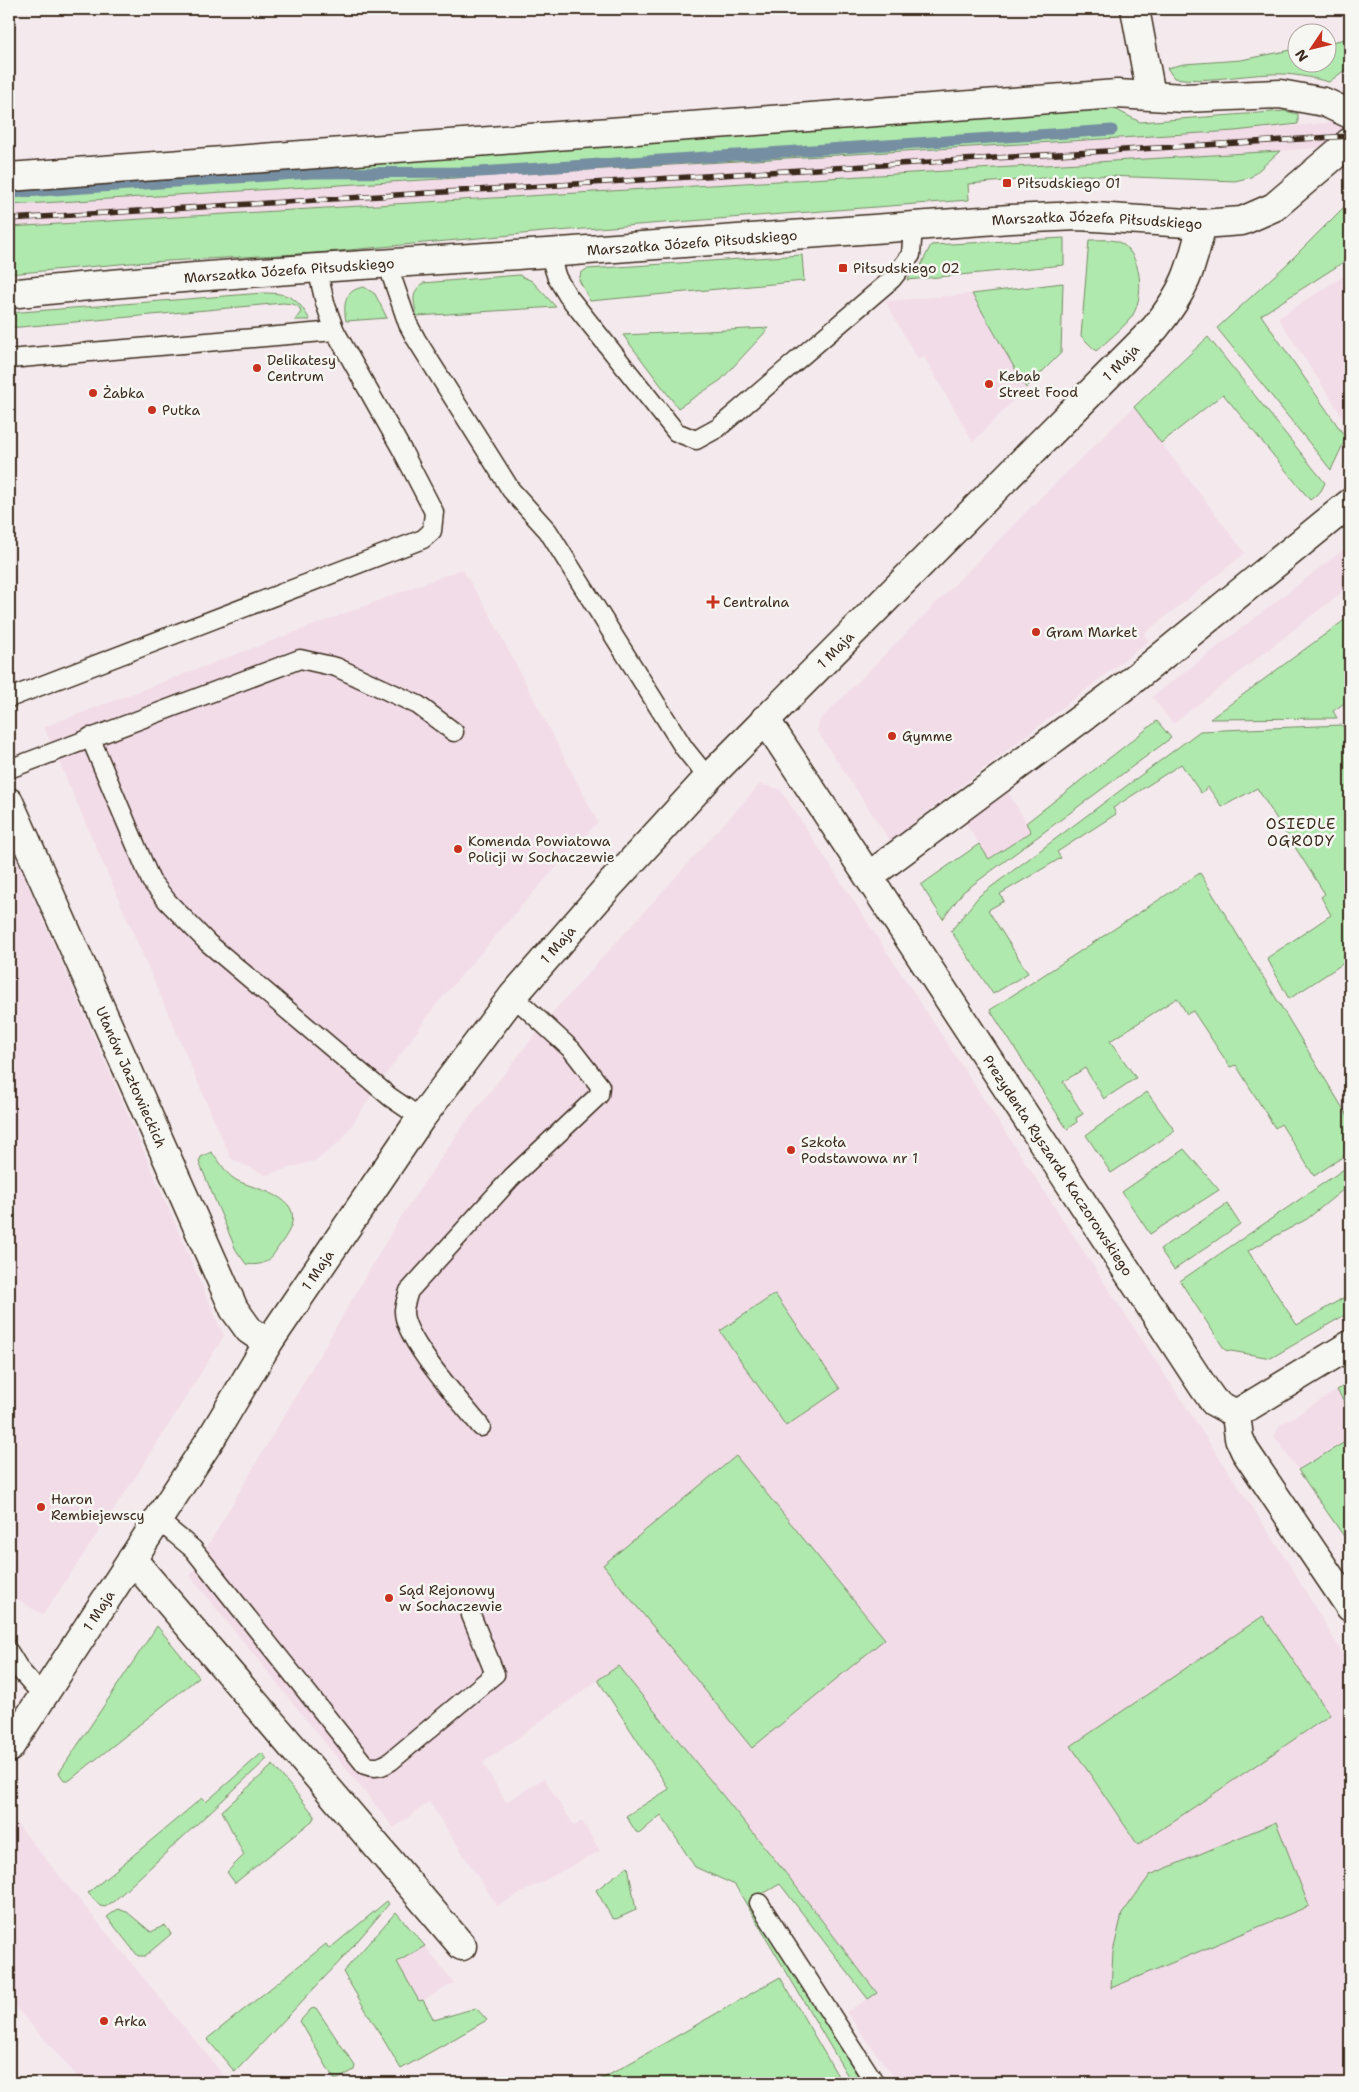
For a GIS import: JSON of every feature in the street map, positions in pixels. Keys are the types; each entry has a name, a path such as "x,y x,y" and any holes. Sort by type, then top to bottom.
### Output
{"street":[{"path":"1135,9 1151,95"},
{"path":"9,177 1117,94 1184,98 1280,94 1324,102 1350,114"},
{"name":"Marszałka Józefa Piłsudskiego","path":"9,294 95,285 317,268 1079,216 1202,224 1242,221 1274,207 1350,142"},
{"name":"1 Maja","path":"9,1748 212,1437 268,1342 421,1118 513,996 609,886 708,778 1155,328 1174,305 1190,275 1202,224"},
{"path":"869,876 1129,683 1350,503"},
{"name":"Prezydenta Ryszarda Kaczorowskiego","path":"765,719 1190,1368 1214,1402 1236,1414"},
{"name":"Ułanów Jazłowieckich","path":"9,802 234,1308 249,1330 268,1342"},
{"path":"1350,1345 1236,1414 1239,1438 1245,1451 1350,1606"},
{"path":"132,1559 462,1946"}],"lane":[{"path":"550,253 557,278 581,313 676,432 696,440 718,428 892,279 911,255 913,226"},
{"path":"387,263 408,324 500,473 511,490 548,530 684,748 708,778"},
{"path":"9,698 423,539 432,531 434,512 402,450 335,331 325,303 317,268"},
{"path":"9,359 335,331"},
{"path":"9,769 300,659 336,667 418,705 454,732"},
{"path":"90,737 151,881 168,902 208,943 390,1096 421,1118"},
{"path":"481,1427 427,1360 409,1331 404,1311 409,1292 512,1177 599,1095 600,1086 572,1050 513,996"},
{"path":"158,1520 193,1549 365,1765 373,1768 391,1762 494,1674 471,1615"},
{"path":"9,1652 20,1670 43,1696"},
{"path":"759,1903 875,2083"}],"shaded area":[{"path":"1350,121 1350,145 1280,151 9,227 9,205 1235,131"},
{"path":"1350,272 1350,428 1278,318"},
{"path":"972,294 1026,388 973,442 924,357 918,360 885,301"},
{"path":"1134,407 1245,553 1144,634 1149,641 890,841 817,731 819,721 1038,500"},
{"path":"1344,549 1350,556 1350,586 1173,724 1152,697"},
{"path":"462,569 487,609 598,822 532,894 436,1005 377,1087 342,1140 317,1160 266,1175 231,1159 44,727"},
{"path":"760,784 780,789 1288,1562 1350,1666 1350,2083 898,2083 846,2012 877,1993 788,1876 618,1666 483,1763 506,1802 544,1778 574,1826 582,1821 600,1851 497,1906 429,1802 394,1828 190,1576 398,1221 462,1127 553,1012"},
{"path":"1006,789 1032,832 989,859 962,818"},
{"path":"9,841 224,1336 139,1472 43,1615 12,1596 9,1597"},
{"path":"1337,1390 1350,1411 1350,1439 1298,1470 1274,1436 1280,1425"},
{"path":"17,1824 226,2078 219,2083 83,2083 9,2000 9,1834"},
{"path":"425,1946 454,1983 420,2002 397,1962"}],"green space":[{"path":"1350,38 1350,66 1329,82 1315,78 1278,74 1198,80 1174,78 1167,68 1184,64 1241,60 1286,51 1286,72 1336,72 1336,41"},
{"path":"1113,108 1140,122 1285,111 1298,114 1298,124 1235,131 9,205 9,185"},
{"path":"1280,151 1251,177 1235,181 1083,175 968,184 969,200 544,232 316,253 131,263 9,274 9,227"},
{"path":"1350,201 1350,258 1261,315 1346,438 1331,470 1217,328 1286,265"},
{"path":"1064,238 1064,265 907,280 921,265 931,245"},
{"path":"1089,240 1113,240 1125,246 1132,254 1137,265 1140,288 1135,311 1130,319 1096,351 1081,336"},
{"path":"802,255 804,281 590,301 579,280 581,273 587,269"},
{"path":"519,275 532,281 556,307 417,316 414,298 416,290 423,283"},
{"path":"1063,283 1061,353 1026,388 972,294"},
{"path":"364,287 375,294 387,318 346,321 346,299 352,291"},
{"path":"263,293 286,295 301,306 310,320 295,320 301,312 300,309 294,304 283,303 9,328 9,313"},
{"path":"769,328 721,380 678,408 623,335"},
{"path":"1208,337 1325,483 1321,491 1310,500 1223,394 1161,443 1134,407"},
{"path":"1350,616 1350,699 1333,711 1337,718 1210,719"},
{"path":"1157,721 1171,738 963,892 943,919 921,885 979,844 989,859 1031,832 1026,823"},
{"path":"1342,725 1350,738 1350,959 1289,999 1267,958 1331,915 1321,897 1325,894 1257,788 1222,807 1208,787 1201,793 1181,764 1113,808 1116,814 1057,852 1061,858 1000,894 1004,901 988,910 1028,973 993,994 951,931 979,896 1200,731"},
{"path":"1200,873 1350,1120 1350,1152 1314,1176 1281,1124 1275,1128 1236,1065 1230,1067 1193,1011 1187,1014 1177,998 1110,1041 1136,1078 1104,1099 1085,1068 1063,1082 1083,1114 1076,1118 1077,1122 1067,1129 990,1010"},
{"path":"1147,1092 1175,1131 1111,1173 1086,1135"},
{"path":"1184,1149 1219,1190 1150,1234 1122,1192"},
{"path":"211,1152 225,1170 236,1180 275,1195 290,1207 293,1216 290,1229 274,1254 260,1264 246,1264 236,1250 199,1162 201,1157"},
{"path":"1350,1165 1350,1181 1344,1189 1307,1219 1248,1251 1297,1325 1350,1294 1350,1312 1271,1358 1225,1350 1180,1281"},
{"path":"1227,1204 1240,1224 1174,1270 1160,1249"},
{"path":"775,1294 840,1389 786,1426 720,1331"},
{"path":"1350,1382 1350,1411 1337,1390"},
{"path":"1350,1439 1350,1545 1298,1470"},
{"path":"736,1456 885,1639 752,1748 603,1565"},
{"path":"1263,1616 1330,1715 1138,1845 1071,1746"},
{"path":"157,1626 199,1677 70,1780 64,1780 59,1773"},
{"path":"618,1666 788,1876 877,1993 868,1999 780,1884 752,1900 862,2083 852,2083 735,1885 695,1867 661,1815 640,1833 636,1832 626,1816 669,1789 598,1680"},
{"path":"262,1753 267,1759 114,1901 105,1907 100,1906 88,1893 202,1798 206,1802"},
{"path":"273,1765 315,1816 312,1821 235,1883 227,1872 244,1855 222,1811"},
{"path":"1276,1822 1309,1906 1111,1988 1113,1952 1122,1914 1150,1875"},
{"path":"628,1866 636,1910 616,1919 612,1918 596,1890"},
{"path":"387,1901 389,1904 342,1959 235,2072 207,2039 326,1944 329,1949"},
{"path":"118,1909 127,1912 151,1932 165,1925 171,1934 145,1956 138,1956 107,1917"},
{"path":"396,1912 425,1946 397,1962 419,2001 423,2000 434,2020 476,2008 487,2020 401,2069 343,1972"},
{"path":"780,1977 842,2083 595,2083"},
{"path":"316,2008 355,2066 354,2070 338,2079 334,2079 300,2021 311,2009"}],"waterway":[{"path":"9,193 311,173 480,172 1112,130"}],"railway":[{"path":"9,219 1350,136"}],"place":[{"name":"Piłsudskiego 01","path":"1007,183"},
{"name":"Piłsudskiego 02","path":"843,268"},
{"name":"Delikatesy Centrum","path":"257,368"},
{"name":"Kebab Street Food","path":"989,384"},
{"name":"Żabka","path":"93,393"},
{"name":"Putka","path":"152,410"},
{"name":"Centralna","path":"713,602"},
{"name":"Gram Market","path":"1036,632"},
{"name":"Gymme","path":"892,736"},
{"name":"Komenda Powiatowa Policji w Sochaczewie","path":"458,849"},
{"name":"Szkoła Podstawowa nr 1","path":"791,1150"},
{"name":"Haron Rembiejewscy","path":"41,1507"},
{"name":"Sąd Rejonowy w Sochaczewie","path":"389,1598"},
{"name":"Arka","path":"104,2021"}],"district":[{"name":"OSIEDLE OGRODY","path":"1301,832"}]}
